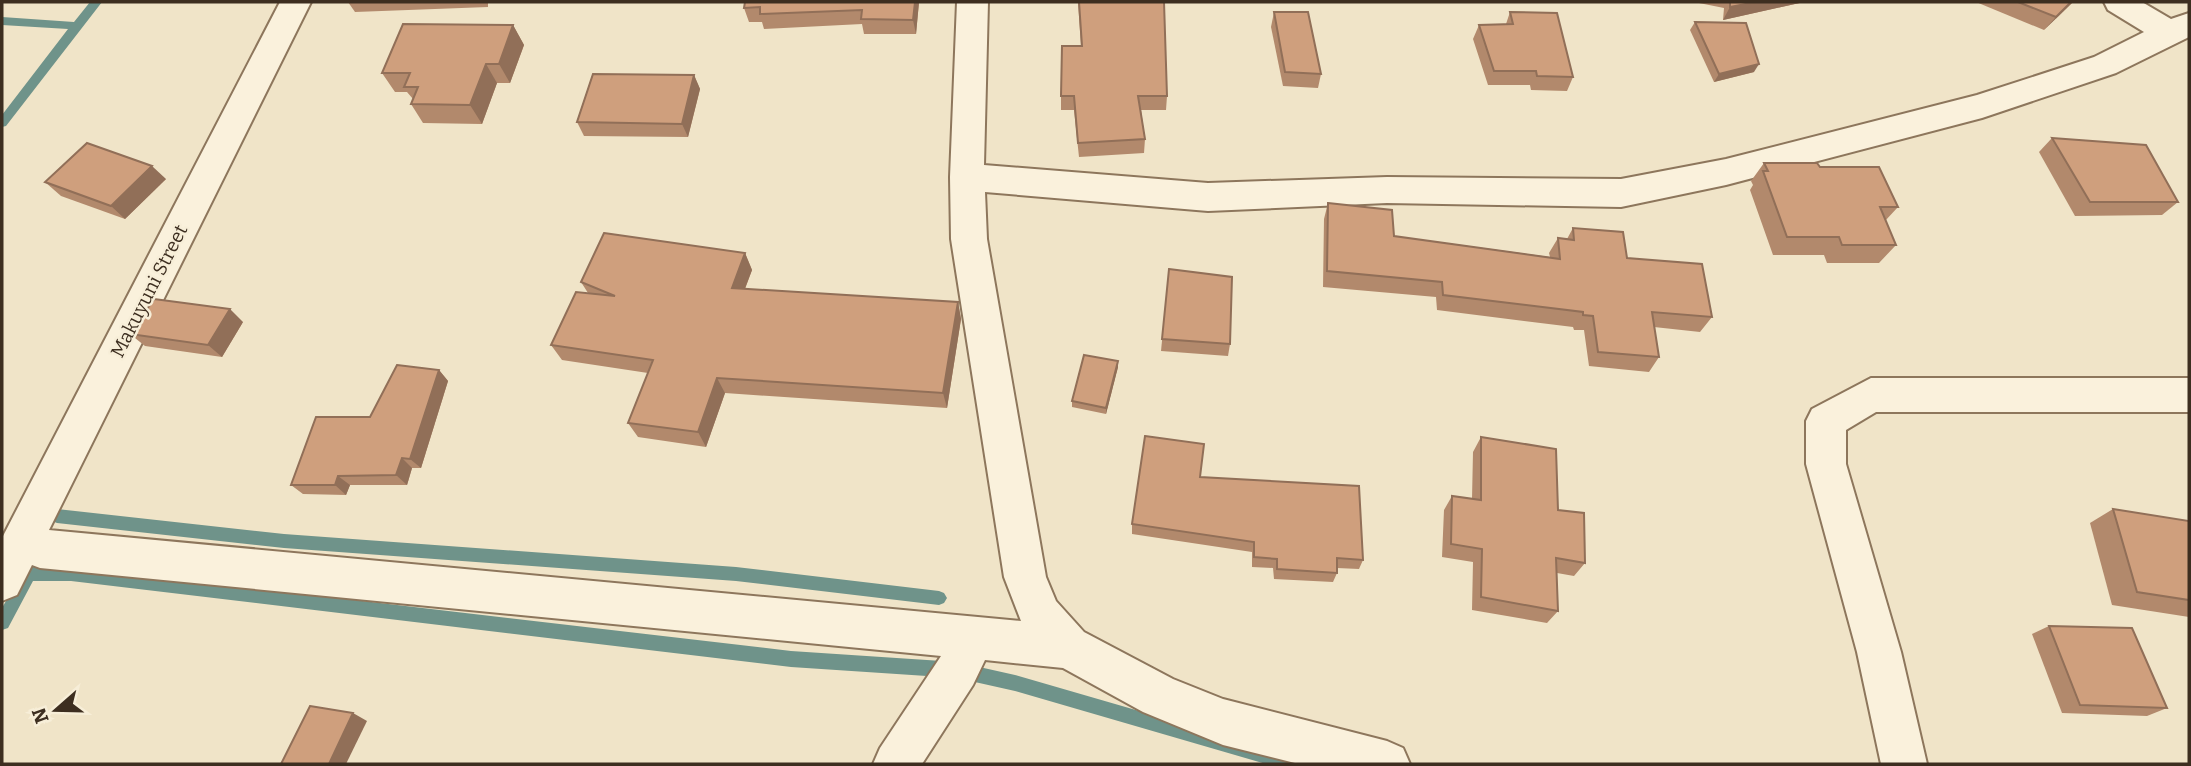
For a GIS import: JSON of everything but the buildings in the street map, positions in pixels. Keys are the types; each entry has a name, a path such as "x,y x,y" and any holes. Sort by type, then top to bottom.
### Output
{"street":[{"name":"Makuyuni Street","path":"2,581 295,2"},
{"path":"972,2 967,177 969,239 1025,577 1040,615 1069,647 1159,696 1223,722 1387,764"},
{"path":"2119,2 2180,29"},
{"path":"967,177 1208,197 1387,190 1621,193 1832,146 1982,106 2105,65 2180,29"},
{"path":"1904,764 1880,652 1826,464 1826,421 1871,395 2189,395"},
{"path":"24,538 40,549 1069,647"},
{"path":"896,764 957,670 973,638"}],"waterway":[{"path":"77,26 96,2"},
{"path":"2,21 77,26"},
{"path":"2,123 77,26"},
{"path":"57,516 284,541 736,574 939,598"},
{"path":"2,623 29,574 71,574 791,659 957,670 1015,683 1294,764"}]}
